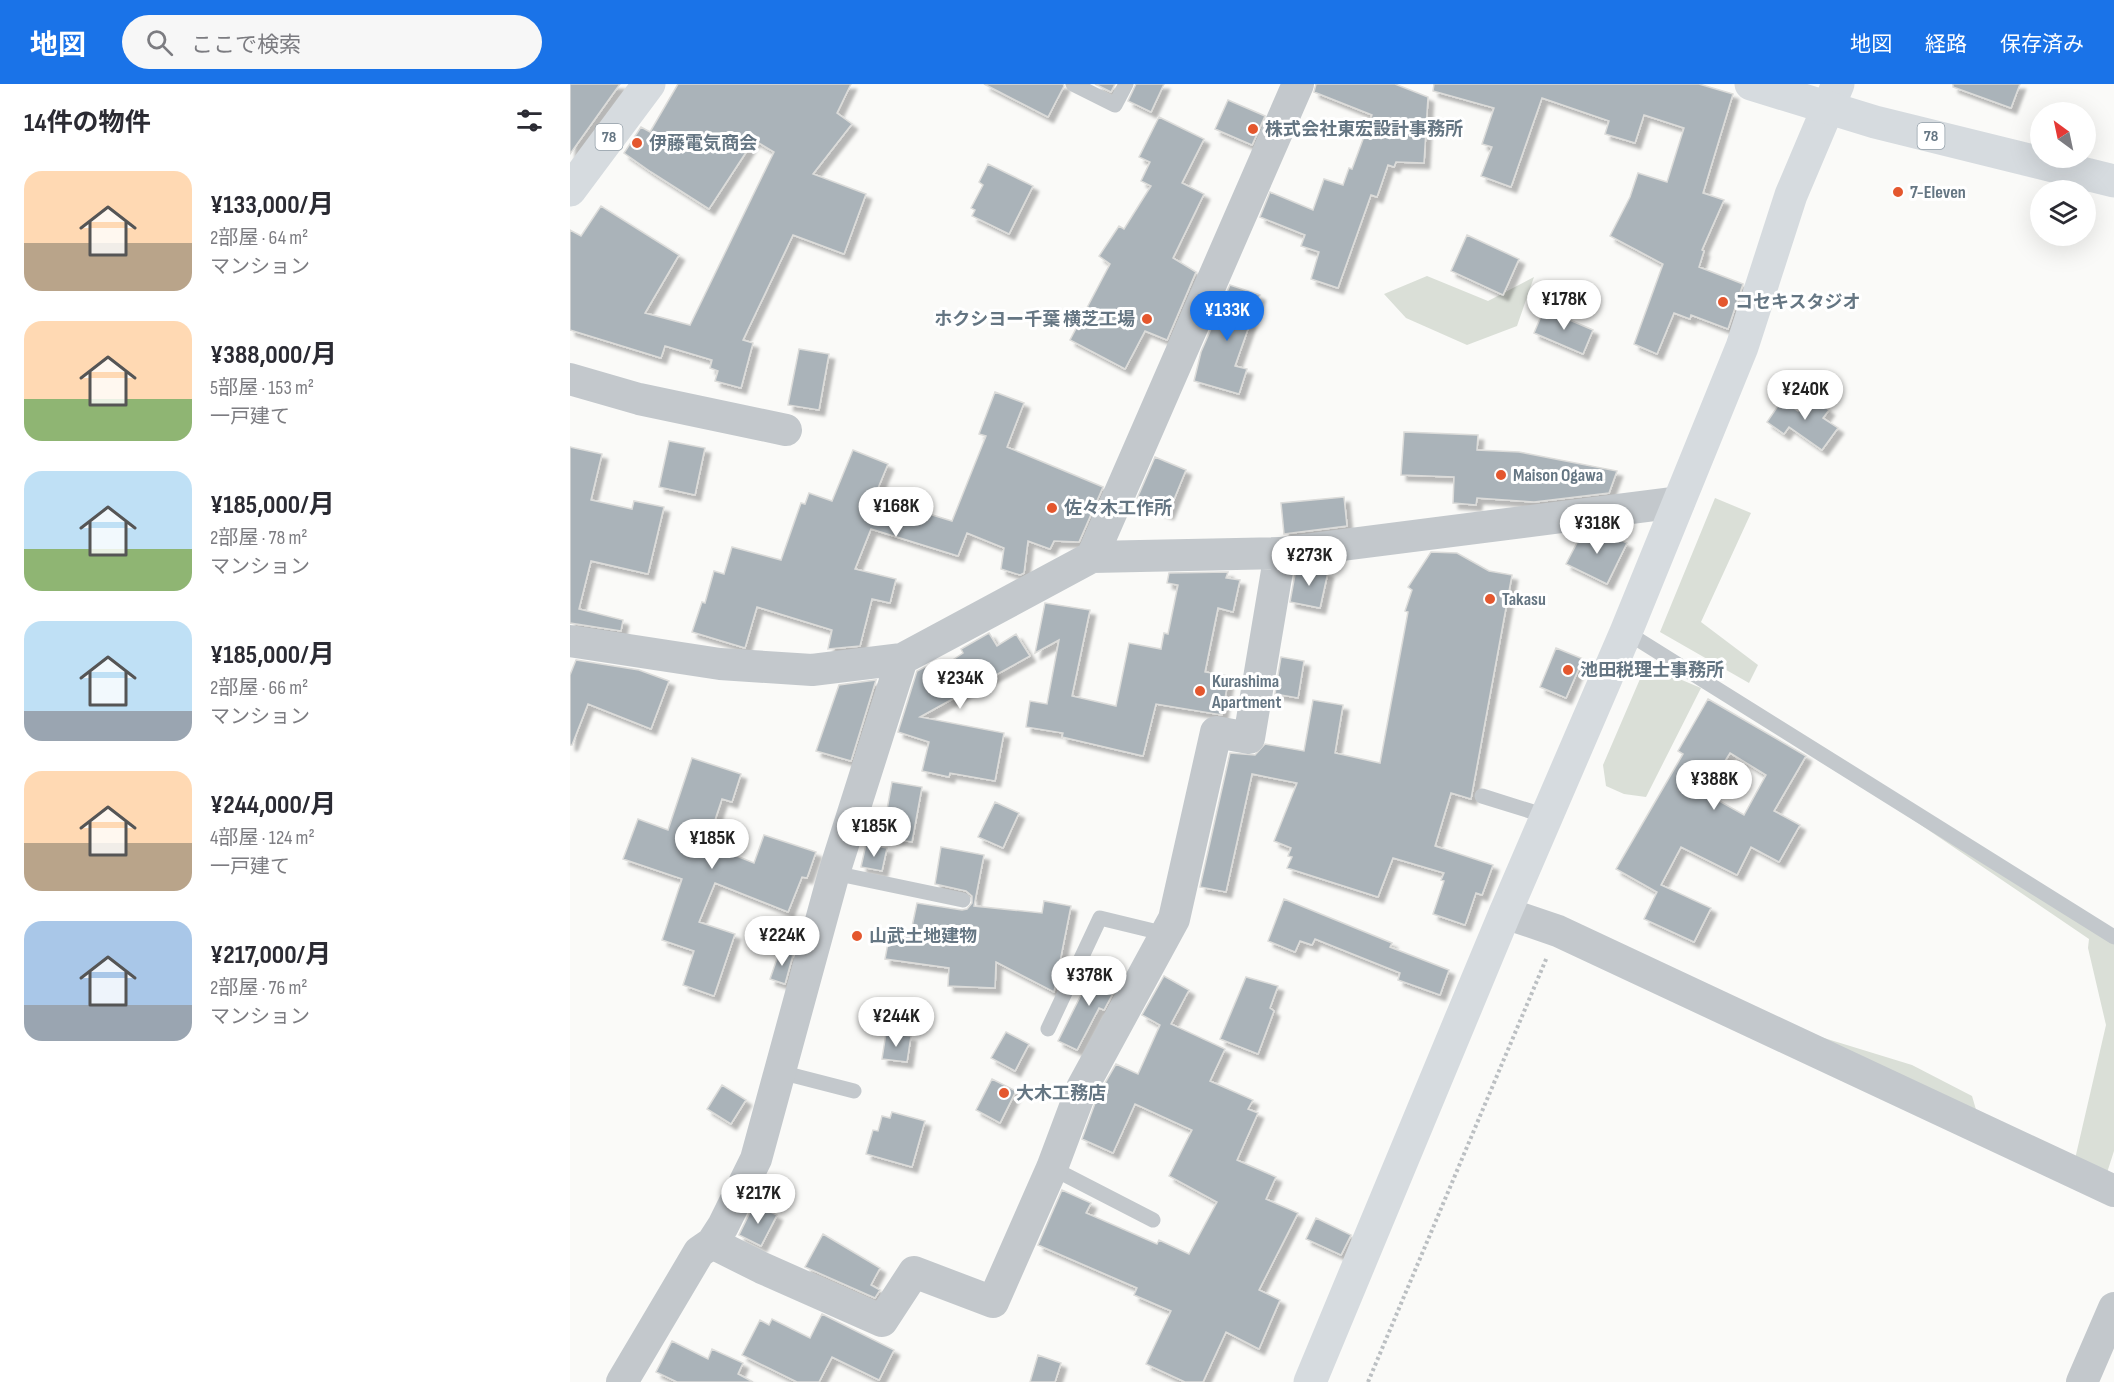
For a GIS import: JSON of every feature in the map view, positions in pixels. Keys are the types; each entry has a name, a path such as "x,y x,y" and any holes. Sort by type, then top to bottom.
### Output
{"street":[{"name":"78","path":"570,190 649,84"},
{"path":"1092,557 1298,84"},
{"name":"78","path":"1751,84 1833,97 2114,181"},
{"path":"1310,1382 1679,502 1742,347 1791,195 1833,97"},
{"path":"570,379 639,399 786,430"},
{"path":"570,641 720,664 812,670 902,658 1092,557 1280,553 1679,502"},
{"path":"712,1243 762,1268 882,1321 914,1272 993,1302 1052,1168 1082,1088 1174,919 1216,732 1250,738 1280,553"},
{"path":"622,1382 699,1252 712,1243 756,1159 834,873 902,658"},
{"path":"1505,913 1558,931 2114,1191"},
{"path":"2082,1382 2114,1308"}],"lane":[{"path":"1073,84 1115,105 1126,84"},
{"path":"1626,632 2114,937"},
{"path":"1482,796 1546,816"},
{"path":"834,873 963,900"},
{"path":"1048,1029 1100,918 1166,934"},
{"path":"780,1072 854,1091"},
{"path":"1052,1168 1153,1220"}],"path":[{"path":"1368,1382 1558,931"}],"shaded area":[{"path":"1427,276 1488,301 1534,277 1517,326 1467,345 1406,318 1384,294"},
{"path":"1715,498 1751,513 1701,622 1758,665 1749,683 1660,632"},
{"path":"1646,665 1701,688 1646,797 1624,794 1606,786 1603,765"},
{"path":"1893,806 2114,942 2114,1151 2105,1179 1811,1034 1912,1065 1972,1096 1977,1113 2075,1159 2106,1025 2088,948 2089,939"}],"building":[{"path":"570,84 620,84 570,154"},
{"path":"678,84 851,84 837,113 852,124 813,174 866,194 844,254 793,235 743,340 753,343 741,388 715,381 718,371 710,368 712,360 665,346 661,358 570,330 570,230 581,236 601,206 679,255 645,313 690,325 774,152 754,140 709,209 624,153 641,127 650,132"},
{"path":"984,84 1063,84 1064,86 1048,117"},
{"path":"1095,84 1115,84 1111,92"},
{"path":"1136,84 1164,84 1151,112 1128,101"},
{"path":"1316,84 1395,84 1428,97 1424,163 1396,162 1394,167 1388,165 1377,197 1371,195 1338,288 1311,279 1319,252 1301,246 1305,235 1260,217 1270,192 1313,210 1324,179 1343,185 1349,168 1352,169 1372,115 1314,92"},
{"path":"1434,84 1699,84 1733,94 1703,193 1724,200 1702,250 1704,251 1699,267 1743,284 1728,329 1691,315 1690,319 1674,313 1657,354 1634,344 1663,264 1610,236 1630,197 1638,173 1667,182 1684,128 1644,115 1635,143 1605,134 1609,121 1542,98 1511,187 1481,176 1492,147 1482,144 1494,108 1433,91"},
{"path":"1953,84 2020,84 2011,108 1953,87"},
{"path":"1228,100 1265,116 1252,145 1215,129"},
{"path":"1159,117 1204,139 1182,183 1204,194 1173,258 1196,272 1167,340 1145,331 1125,369 1070,340 1110,264 1099,256 1119,226 1124,229 1151,186 1141,181 1150,162 1139,157"},
{"path":"988,164 1033,186 1009,234 972,216 975,210 971,208 983,185 979,182"},
{"path":"1467,235 1519,259 1503,295 1451,271"},
{"path":"1230,285 1260,295 1235,366 1247,369 1239,394 1194,381 1201,352"},
{"path":"1544,309 1593,330 1583,354 1534,333"},
{"path":"799,349 829,354 819,410 788,405"},
{"path":"995,392 1024,403 1007,447 1103,487 1079,542 1054,541 1050,549 1028,541 1024,573 1020,575 1001,569 1004,548 967,533 958,556 871,529 855,569 896,579 890,603 872,599 860,646 828,649 832,630 757,607 745,648 692,632 702,602 705,603 714,571 724,574 732,547 781,560 801,503 805,504 809,493 832,501 853,450 888,464 871,505 912,521 916,510 952,521 986,436 979,434"},
{"path":"1809,395 1829,410 1823,418 1838,428 1822,450 1789,427 1784,434 1767,422 1782,400 1798,411"},
{"path":"1404,432 1478,435 1477,450 1519,452 1617,471 1609,493 1534,502 1477,498 1476,505 1453,503 1454,477 1401,475"},
{"path":"669,441 705,448 695,495 659,487"},
{"path":"570,447 602,454 591,500 632,509 634,501 664,507 648,574 591,561 579,609 623,620 621,631 570,623"},
{"path":"1155,457 1186,470 1168,514 1136,501"},
{"path":"1344,497 1347,526 1284,534 1281,503"},
{"path":"1600,530 1627,543 1607,584 1566,564 1582,533"},
{"path":"1431,552 1457,553 1489,571 1512,575 1471,799 1451,793 1435,846 1493,865 1482,895 1476,893 1465,925 1433,914 1444,881 1441,880 1444,873 1393,858 1378,897 1287,868 1292,857 1288,856 1291,848 1274,841 1297,783 1252,774 1226,892 1200,887 1230,753 1255,755 1265,744 1304,751 1313,700 1343,705 1335,753 1380,763 1408,612 1405,611 1412,590 1408,587"},
{"path":"1306,568 1328,572 1320,608 1290,602 1296,569"},
{"path":"1228,572 1226,578 1240,580 1233,612 1218,608 1205,672 1229,676 1222,715 1156,704 1143,756 1062,737 1063,733 1026,727 1030,701 1047,704 1059,640 1035,653 1045,603 1090,610 1072,696 1116,706 1129,643 1161,649 1164,633 1168,634 1178,585 1167,583 1169,573"},
{"path":"989,633 997,646 1016,634 1030,656 920,717 1004,733 995,781 950,773 949,777 922,771 929,742 898,732 917,671 925,667 936,671 963,653 961,649"},
{"path":"1556,648 1583,659 1566,698 1540,687"},
{"path":"1281,657 1304,661 1298,698 1275,694"},
{"path":"576,660 639,670 669,681 651,729 588,704 572,745 570,745 570,675"},
{"path":"876,680 851,761 816,751 839,685"},
{"path":"1708,699 1806,756 1774,811 1800,825 1779,862 1751,847 1737,875 1681,847 1661,885 1711,908 1694,942 1644,919 1657,892 1616,869 1683,754 1678,751","holes":["1730,753 1766,775 1744,815 1705,793"]},
{"path":"692,758 741,774 732,802 722,799 707,844 754,863 764,835 816,852 807,878 802,877 788,912 715,883 699,922 735,934 714,996 683,985 694,951 662,940 682,879 623,859 638,819 668,830"},
{"path":"892,782 922,787 912,842 882,837"},
{"path":"995,802 1019,813 1003,848 978,837"},
{"path":"866,844 887,848 882,871 861,867"},
{"path":"941,847 984,855 974,906 1042,913 1044,901 1071,906 1054,992 996,962 995,988 948,986 949,968 885,959 890,932 910,936 917,903 962,910 967,909 972,903 972,896 966,891 935,884"},
{"path":"1284,899 1392,943 1390,947 1449,970 1440,995 1398,980 1400,973 1315,939 1312,945 1300,941 1295,952 1268,941"},
{"path":"780,950 793,955 785,984 770,979"},
{"path":"1095,967 1120,980 1104,1010 1099,1008 1077,1050 1058,1041"},
{"path":"1164,976 1189,990 1171,1024 1225,1049 1210,1081 1253,1100 1248,1109 1258,1113 1237,1160 1276,1177 1266,1199 1298,1213 1259,1290 1280,1300 1259,1349 1226,1332 1203,1382 1185,1382 1146,1364 1171,1311 1134,1295 1137,1288 1038,1245 1062,1190 1091,1203 1086,1213 1157,1244 1159,1240 1189,1254 1217,1202 1169,1176 1192,1130 1135,1104 1113,1153 1082,1139 1098,1095 1116,1064 1138,1074 1160,1025 1142,1015"},
{"path":"1246,977 1278,986 1270,1008 1274,1011 1258,1054 1220,1039"},
{"path":"1006,1032 1029,1044 1015,1071 991,1058"},
{"path":"886,1033 911,1036 907,1062 882,1059"},
{"path":"992,1079 1016,1091 1000,1123 976,1110"},
{"path":"722,1085 746,1100 731,1124 707,1109"},
{"path":"892,1112 925,1121 912,1167 866,1154 873,1130 878,1131 882,1116 890,1118"},
{"path":"754,1204 777,1215 761,1246 739,1235"},
{"path":"1316,1218 1351,1235 1341,1255 1306,1239"},
{"path":"823,1234 880,1268 871,1285 880,1290 875,1298 805,1267"},
{"path":"822,1314 894,1350 879,1380 832,1357 819,1382 797,1382 742,1355 760,1320 769,1325 772,1319 810,1338"},
{"path":"672,1341 708,1359 712,1349 743,1363 738,1374 753,1382 677,1382 656,1372"},
{"path":"1038,1355 1061,1363 1055,1382 1030,1382"}],"place":[{"name":"株式会社東宏設計事務所","path":"1253,129"},
{"name":"伊藤電気商会","path":"637,143"},
{"name":"7-Eleven","path":"1898,192"},
{"name":"コセキスタジオ","path":"1723,302"},
{"name":"ホクシヨー千葉 横芝工場","path":"1147,319"},
{"name":"Maison Ogawa","path":"1501,475"},
{"name":"佐々木工作所","path":"1052,508"},
{"name":"Takasu","path":"1490,599"},
{"name":"池田税理士事務所","path":"1568,670"},
{"name":"Kurashima Apartment","path":"1200,691"},
{"name":"山武土地建物","path":"857,936"},
{"name":"大木工務店","path":"1004,1093"}]}
